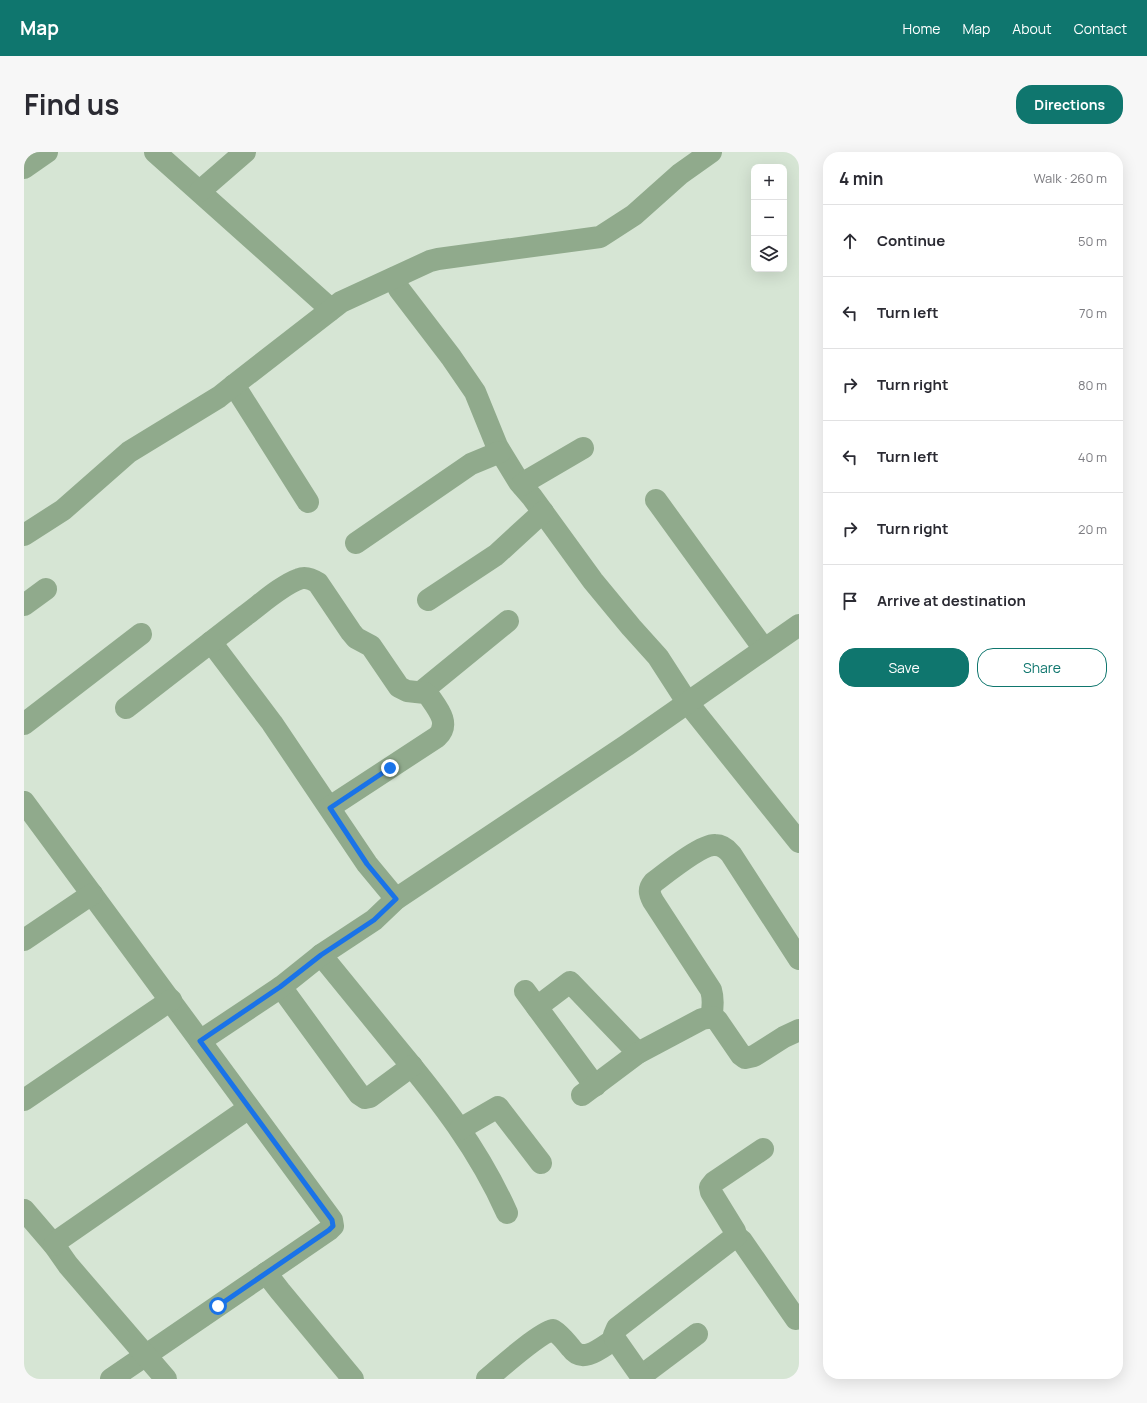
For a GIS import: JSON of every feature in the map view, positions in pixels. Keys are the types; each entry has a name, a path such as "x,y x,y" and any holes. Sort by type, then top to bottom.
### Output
{"street":[{"path":"24,168 47,152"},
{"path":"155,152 325,304 329,311"},
{"path":"200,192 246,152"},
{"path":"24,535 63,510 128,452 193,413 234,385 340,302 430,261 438,259 600,237 634,215 680,174 711,152"},
{"path":"394,278 399,289 452,357 475,392 500,452 522,485 593,581 658,657 687,702 799,842"},
{"path":"234,385 308,502"},
{"path":"522,485 583,448"},
{"path":"356,543 471,464 500,452"},
{"path":"656,500 764,649"},
{"path":"428,600 496,555 542,512"},
{"path":"126,708 291,582 299,578 306,577 318,583 351,632 356,638 371,646 399,687 407,691 420,692 429,696 444,724 444,729 441,733 330,808"},
{"path":"24,605 46,589"},
{"path":"420,692 508,621"},
{"path":"200,1041 280,987 321,955 374,920 396,899 627,745 799,625"},
{"path":"24,724 141,634"},
{"path":"211,642 272,723 367,864 396,899"},
{"path":"24,802 332,1220 333,1226 111,1379"},
{"path":"711,1018 713,996 711,990 649,895 649,890 654,882 704,848 714,845 722,846 731,854 799,959"},
{"path":"24,940 92,894"},
{"path":"321,955 444,1106 470,1144 496,1188 507,1213"},
{"path":"638,1053 570,982 531,999 588,1090 638,1053 702,1019 711,1018 717,1020 741,1055 745,1058 754,1056 784,1037 799,1030"},
{"path":"280,987 359,1094 365,1098 370,1097 412,1066"},
{"path":"24,1100 171,1000"},
{"path":"460,1129 498,1107 541,1163"},
{"path":"54,1245 60,1239 249,1108"},
{"path":"764,1148 714,1182 710,1187 711,1192 735,1231 736,1236 742,1241 796,1319"},
{"path":"24,1210 54,1245 68,1265 166,1379"},
{"path":"697,1334 642,1377 615,1339 614,1335 617,1328 736,1236"},
{"path":"266,1273 353,1379"},
{"path":"487,1379 537,1338 549,1331 553,1330 564,1338 574,1352 587,1356 615,1339"}],"route":[{"path":"218,1306 333,1226 332,1220 200,1041 280,987 321,955 374,920 396,899 367,864 330,808 390,768"}]}
